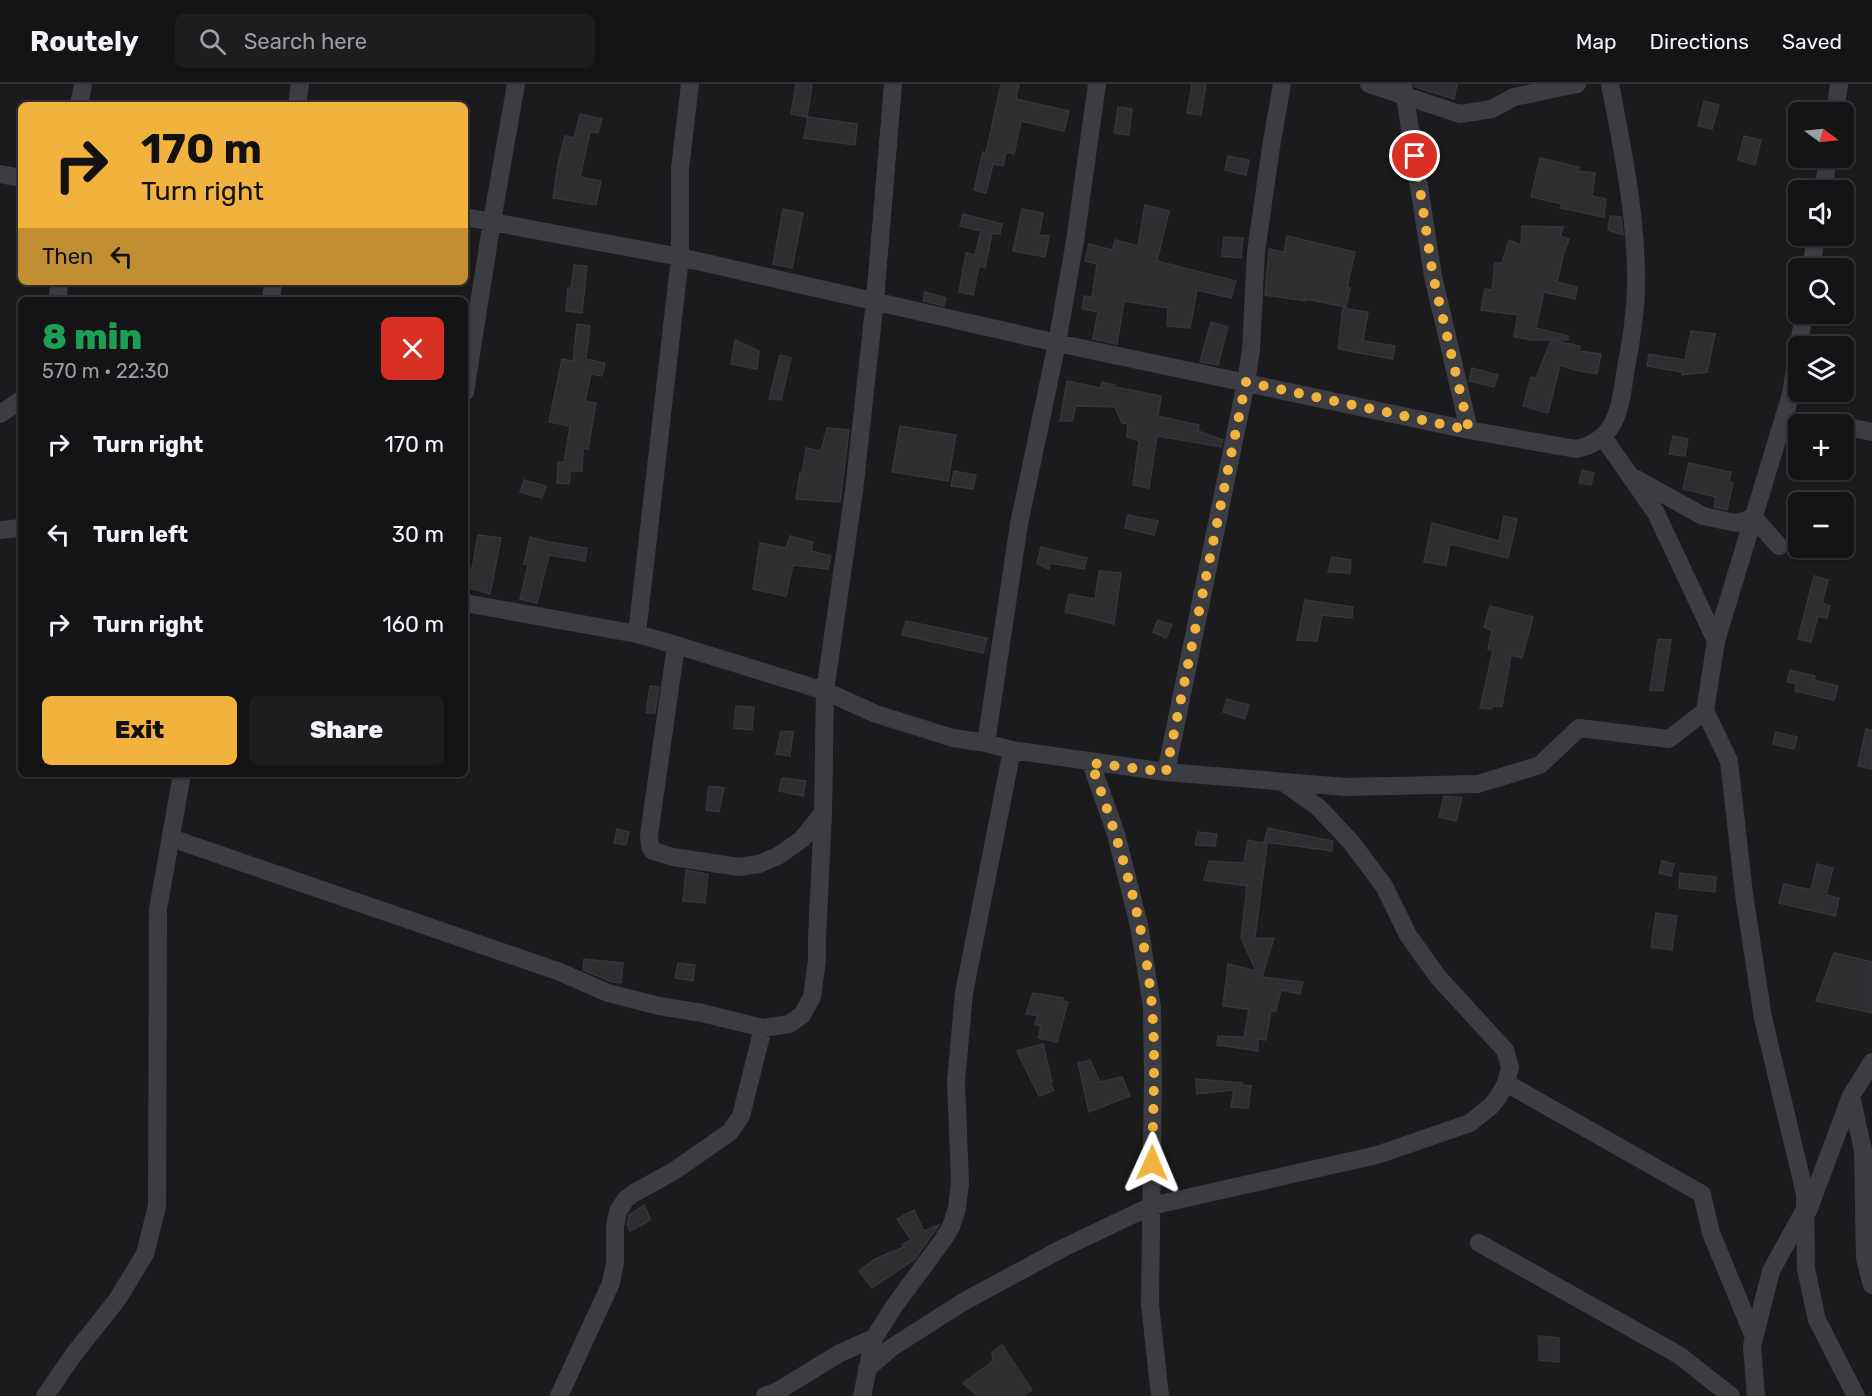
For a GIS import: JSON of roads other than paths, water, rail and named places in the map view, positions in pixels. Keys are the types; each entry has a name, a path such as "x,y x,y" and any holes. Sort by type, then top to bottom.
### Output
{"street":[{"path":"80,102 83,84"},
{"path":"297,102 300,84"},
{"path":"468,373 516,84"},
{"path":"638,634 680,257 680,168 690,84"},
{"path":"171,837 560,972 608,993 763,1028 789,1024 802,1015 812,997 818,960 825,691 854,491 875,300 892,84"},
{"path":"986,743 1019,524 1057,343 1075,241 1097,84"},
{"path":"1166,772 1246,382 1252,339 1256,252 1270,147 1282,84"},
{"path":"1369,84 1404,90 1460,114 1492,109 1514,97 1577,84"},
{"path":"468,217 680,257 1057,343 1469,430 1576,449 1590,446 1604,437 1613,424 1620,409 1632,335 1636,274 1629,177 1610,84"},
{"path":"1836,102 1839,84"},
{"path":"1404,90 1433,276 1469,430"},
{"path":"0,174 18,177"},
{"path":"1802,324 1791,394 1716,641 1705,711 1730,761 1744,894 1763,1018 1805,1194 1806,1269 1817,1320 1856,1396"},
{"path":"0,414 18,402"},
{"path":"1854,428 1872,432"},
{"path":"1604,437 1656,513 1716,641"},
{"path":"1630,475 1660,494 1703,516 1736,523 1754,518"},
{"path":"1754,518 1779,546"},
{"path":"0,530 18,528"},
{"path":"468,604 638,634 825,691 876,714 953,738 1091,763 1166,772 1346,787 1478,784 1540,765 1579,728 1669,739 1705,711"},
{"path":"676,645 650,835 650,846 653,851 673,857 739,867 759,864 778,856 802,839 823,813"},
{"path":"862,1396 874,1338 895,1305 943,1240 957,1208 960,1183 956,1081 964,993 1012,750"},
{"path":"1091,763 1116,834 1139,925 1152,1007 1150,1304 1160,1396"},
{"path":"45,1396 74,1354 117,1300 145,1254 158,1206 159,909 181,777"},
{"path":"867,1369 891,1347 963,1302 1062,1248 1151,1206 1377,1155 1470,1123 1491,1106 1499,1095 1506,1083 1510,1067 1505,1050 1438,977 1408,935 1384,886 1358,851 1318,807 1282,782"},
{"path":"559,1396 611,1283 615,1263 615,1227 618,1211 626,1199 634,1193 674,1171 730,1132 741,1116 763,1028"},
{"path":"1756,1396 1752,1346 1771,1271 1805,1215 1851,1096 1872,1062"},
{"path":"1506,1083 1702,1194 1711,1233 1754,1337"},
{"path":"1851,1096 1863,1150 1865,1258 1872,1285"},
{"path":"1479,1243 1678,1355 1731,1396"},
{"path":"765,1396 778,1391 840,1353 874,1338"}]}
